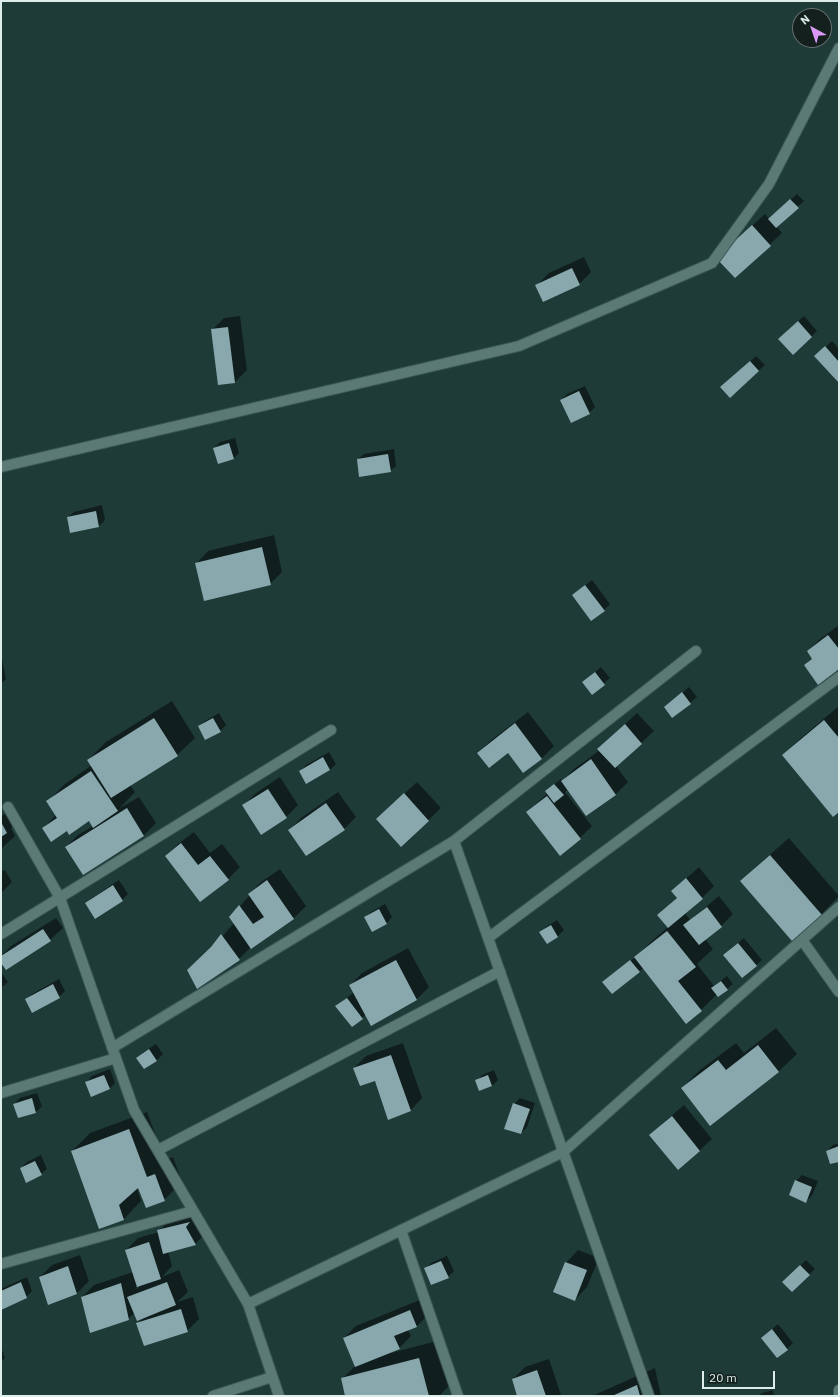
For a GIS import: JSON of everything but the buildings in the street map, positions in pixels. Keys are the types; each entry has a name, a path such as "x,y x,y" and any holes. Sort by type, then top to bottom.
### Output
{"street":[{"path":"1,468 520,346 712,262 769,184 839,48"},
{"path":"112,1048 454,841 696,651"},
{"path":"488,938 839,677"},
{"path":"1,934 331,730"},
{"path":"8,807 60,898 134,1110 248,1304 278,1396"},
{"path":"454,841 649,1396"},
{"path":"248,1304 563,1152 839,907"},
{"path":"802,940 839,992"},
{"path":"158,1150 500,971"},
{"path":"1,1093 116,1058"},
{"path":"1,1264 193,1210"},
{"path":"401,1230 458,1396"},
{"path":"213,1396 272,1377"},
{"path":"839,1390 839,1395"}]}
